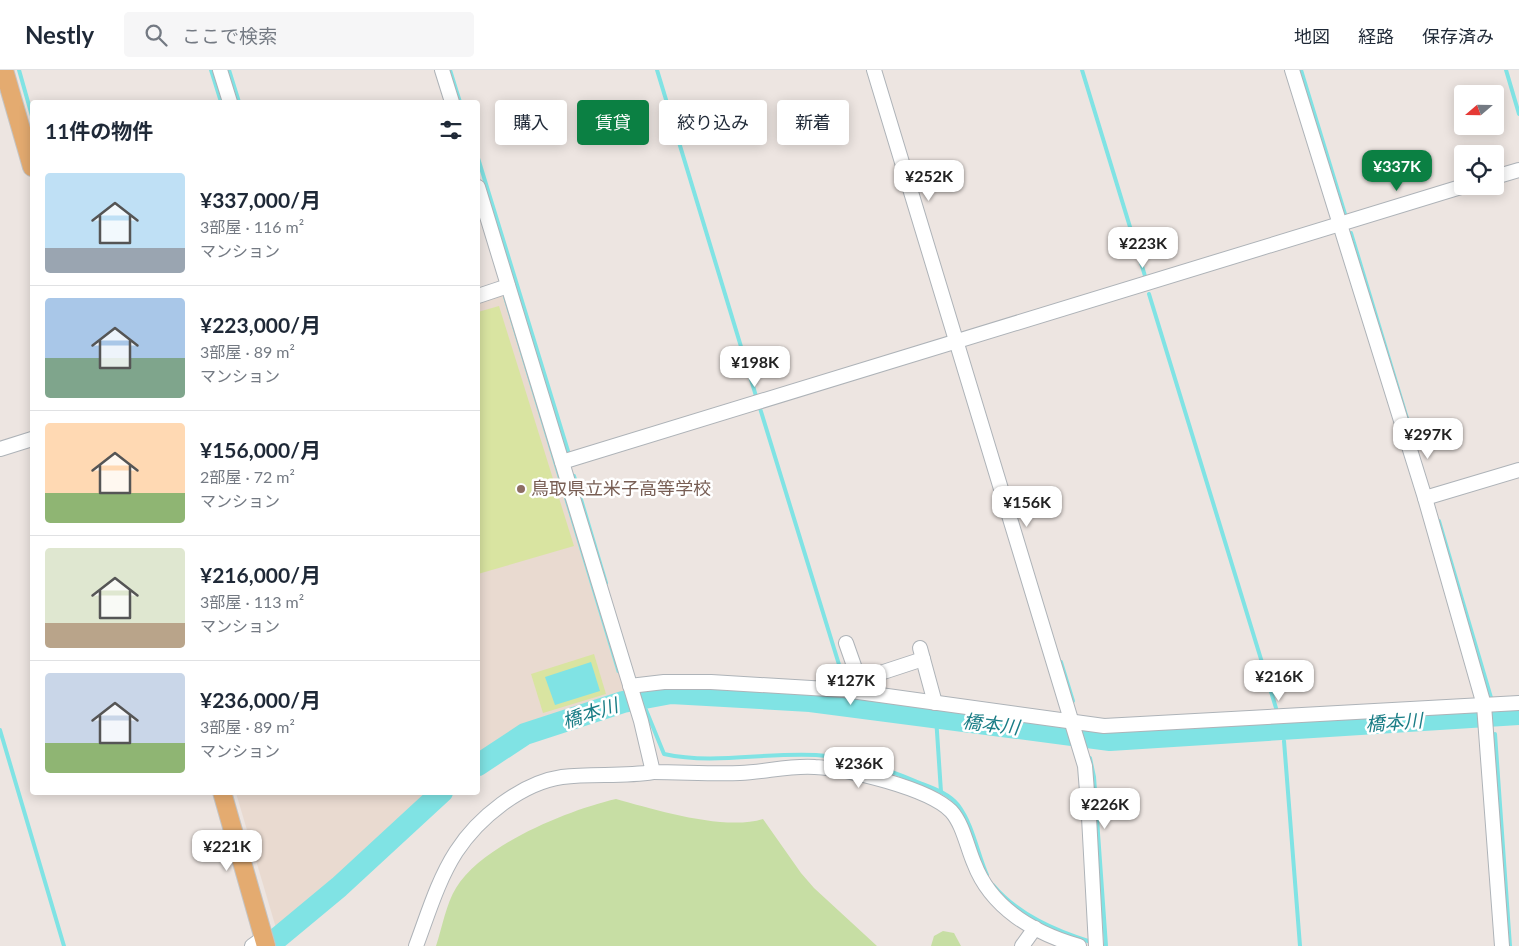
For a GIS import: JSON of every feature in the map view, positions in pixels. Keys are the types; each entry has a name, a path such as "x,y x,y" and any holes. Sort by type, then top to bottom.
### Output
{"main road":[{"path":"4,70 30,160"},
{"path":"223,795 261,943"}],"street":[{"path":"220,70 229,100"},
{"path":"442,70 451,100"},
{"path":"874,70 1084,766 1090,817 1096,946"},
{"path":"1292,70 1426,498 1484,705 1502,946"},
{"path":"1504,174 1519,170"},
{"path":"562,462 1454,189"},
{"path":"480,194 631,689 653,772"},
{"path":"480,295 508,286"},
{"path":"0,449 30,441"},
{"path":"1426,498 1519,470"},
{"path":"846,643 859,680 921,654 935,703"},
{"path":"631,689 664,682 710,682 844,690 1104,726 1519,703"},
{"path":"416,946 439,885 456,851 473,831 514,794 537,784 563,777 653,772 739,773 815,767 864,775 904,787 949,810 957,818 980,879 995,900 1056,943 1079,946"},
{"path":"1022,946 1035,928"}],"shaded area":[{"name":"鳥取県立米子高等学校","path":"505,293 627,696 530,725 480,758 480,299"},
{"path":"237,795 433,795 281,933 276,928"}],"green space":[{"path":"499,306 574,546 480,573 480,311"},
{"path":"594,654 606,694 543,713 531,674"},
{"path":"616,799 690,818 710,821 747,822 763,819 801,873 814,888 877,946 436,946 447,909 456,888 468,872 485,858 528,831 596,804"},
{"path":"943,931 954,933 961,946 931,946 934,936"}],"water":[{"path":"503,297 505,297 619,672 617,673"},
{"path":"591,662 600,691 555,705 545,677"}],"waterway":[{"path":"19,70 30,109"},
{"path":"211,70 220,100"},
{"path":"229,70 238,100"},
{"path":"450,70 459,100"},
{"path":"657,70 756,396"},
{"path":"1082,70 1145,276"},
{"path":"1301,70 1345,214"},
{"path":"1506,70 1519,114"},
{"path":"480,165 568,451"},
{"path":"1351,233 1412,435"},
{"path":"1149,294 1276,708"},
{"path":"759,405 845,684"},
{"path":"574,476 606,583"},
{"path":"1439,521 1492,701"},
{"path":"1061,662 1073,701"},
{"name":"橋本川","path":"480,764 525,734 623,702 671,693 810,701 1110,740 1519,714"},
{"path":"646,710 664,754 702,758 778,755 829,756 879,768 938,790 954,800 963,813 987,875"},
{"path":"936,717 941,792"},
{"path":"0,730 64,946"},
{"path":"1495,734 1510,946"},
{"path":"1284,741 1300,946"},
{"path":"1090,758 1094,777 1106,946"},
{"name":"橋本川","path":"268,946 339,887 439,795"},
{"path":"993,885 1014,905 1038,921 1064,933 1091,942"}],"place":[{"name":"鳥取県立米子高等学校","path":"521,489"}]}
